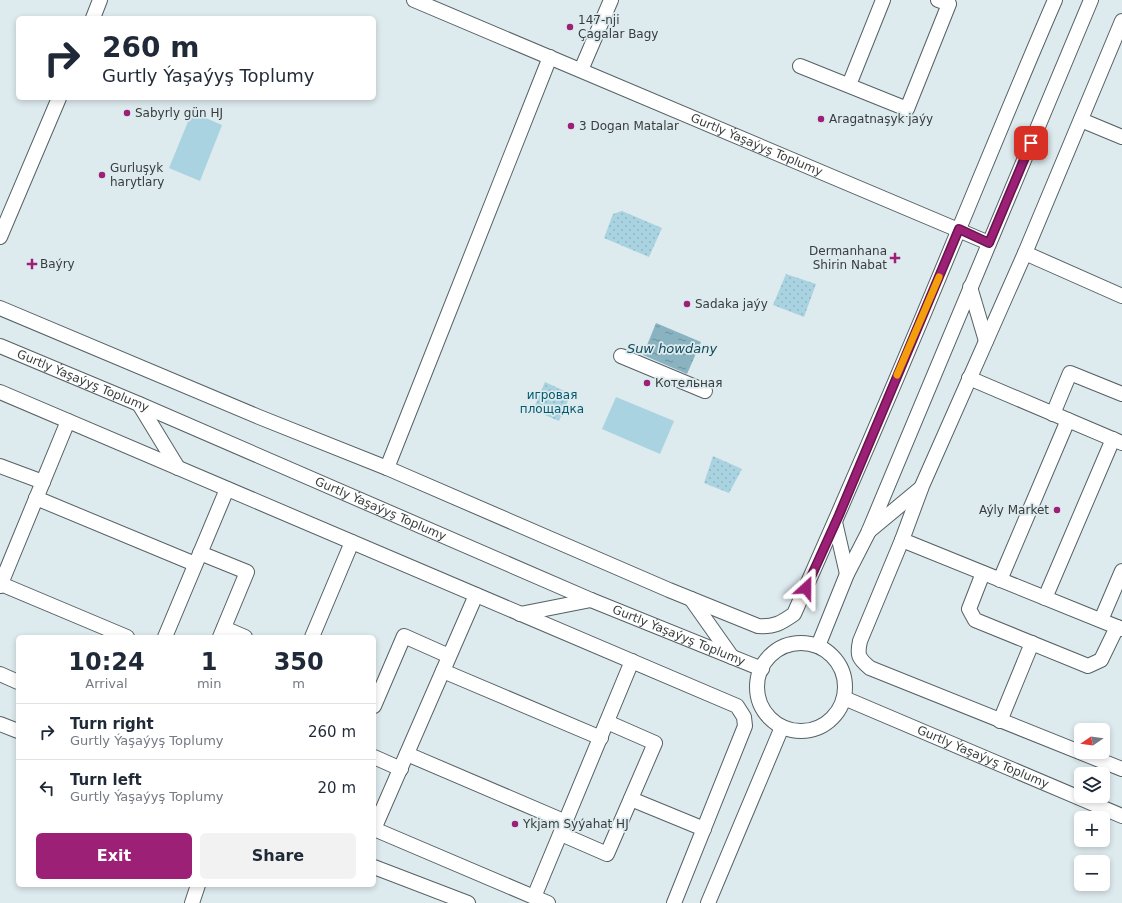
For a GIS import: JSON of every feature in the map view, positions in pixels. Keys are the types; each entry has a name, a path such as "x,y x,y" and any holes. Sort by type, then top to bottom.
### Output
{"street":[{"path":"94,16 100,0"},
{"name":"Gurtly Ýaşaýyş Toplumy","path":"414,0 959,229 989,243"},
{"path":"581,70 611,0"},
{"path":"849,85 883,0"},
{"path":"800,66 907,109 949,4 938,0"},
{"path":"0,308 259,417 387,468 691,599 758,626 770,627 782,622 794,614 835,522 959,229 1014,94 1055,0"},
{"path":"818,646 847,574 868,533 1091,0"},
{"path":"1122,21 1024,254 922,486 902,540 860,641 858,652 862,661 870,668 1122,769"},
{"path":"387,468 550,57"},
{"path":"0,237 58,100"},
{"path":"1080,120 1122,138"},
{"path":"1024,254 1122,296"},
{"path":"970,287 986,341"},
{"name":"Gurtly Ýaşaýyş Toplumy","path":"0,346 139,404 592,600 762,669"},
{"path":"621,356 705,391"},
{"path":"1054,414 1070,373 1122,394"},
{"path":"970,378 1118,441 1045,598"},
{"path":"0,392 737,706 744,717 745,726 674,903"},
{"path":"139,404 178,468"},
{"path":"1000,580 1068,420"},
{"path":"68,421 0,585 122,635"},
{"path":"0,466 43,482"},
{"path":"868,533 922,486"},
{"path":"165,635 226,489"},
{"path":"36,498 197,558 247,572 222,633 234,635"},
{"path":"835,522 847,574"},
{"path":"902,540 1119,628 1102,660 1088,666 975,620 968,609 983,573"},
{"path":"313,635 352,542"},
{"path":"1101,620 1122,571"},
{"path":"376,825 476,595"},
{"path":"691,599 732,658"},
{"path":"520,614 592,600"},
{"path":"376,697 404,636 449,656"},
{"path":"802,642 818,646 832,654 841,667 846,682 844,698 837,714 824,725 812,730 799,731 782,727 768,717 759,701 757,683 759,674 766,659 772,653 786,645 802,642"},
{"path":"1000,721 1032,643"},
{"path":"534,897 632,661"},
{"path":"443,671 601,738"},
{"path":"0,674 16,681"},
{"name":"Gurtly Ýaşaýyş Toplumy","path":"844,698 1122,816"},
{"path":"407,754 563,828 607,854 655,743 607,722"},
{"path":"0,724 16,730"},
{"path":"708,903 782,727"},
{"path":"376,758 401,769"},
{"path":"631,798 704,829"},
{"path":"376,830 548,903"},
{"path":"376,868 468,903"},
{"path":"192,903 197,887"}],"green space":[{"path":"192,112 222,125 200,181 169,168"},
{"path":"622,211 662,228 649,257 604,238 613,214"},
{"path":"786,274 816,284 804,317 773,305"},
{"name":"игровая площадка","path":"545,382 571,394 559,421 533,410"},
{"path":"616,397 674,421 660,454 602,429"},
{"path":"713,456 742,469 729,493 704,483"}],"water":[{"name":"Suw howdany","path":"656,323 701,342 687,374 643,355"}],"slow traffic":[{"path":"897,375 939,277"}],"place":[{"name":"147-nji Çagalar Bagy","path":"570,27"},
{"name":"Sabyrly gün HJ","path":"127,113"},
{"name":"Aragatnaşyk jaýy","path":"821,119"},
{"name":"3 Dogan Matalar","path":"571,126"},
{"name":"Gurluşyk harytlary","path":"102,175"},
{"name":"Dermanhana Shirin Nabat","path":"895,258"},
{"name":"Baýry","path":"32,264"},
{"name":"Sadaka jaýy","path":"687,304"},
{"name":"Котельная","path":"647,383"},
{"name":"Aýly Market","path":"1057,510"},
{"name":"Ykjam Syýahat HJ","path":"515,824"}],"route":[{"path":"806,588 839,515 959,229 989,243 1031,143"}]}
